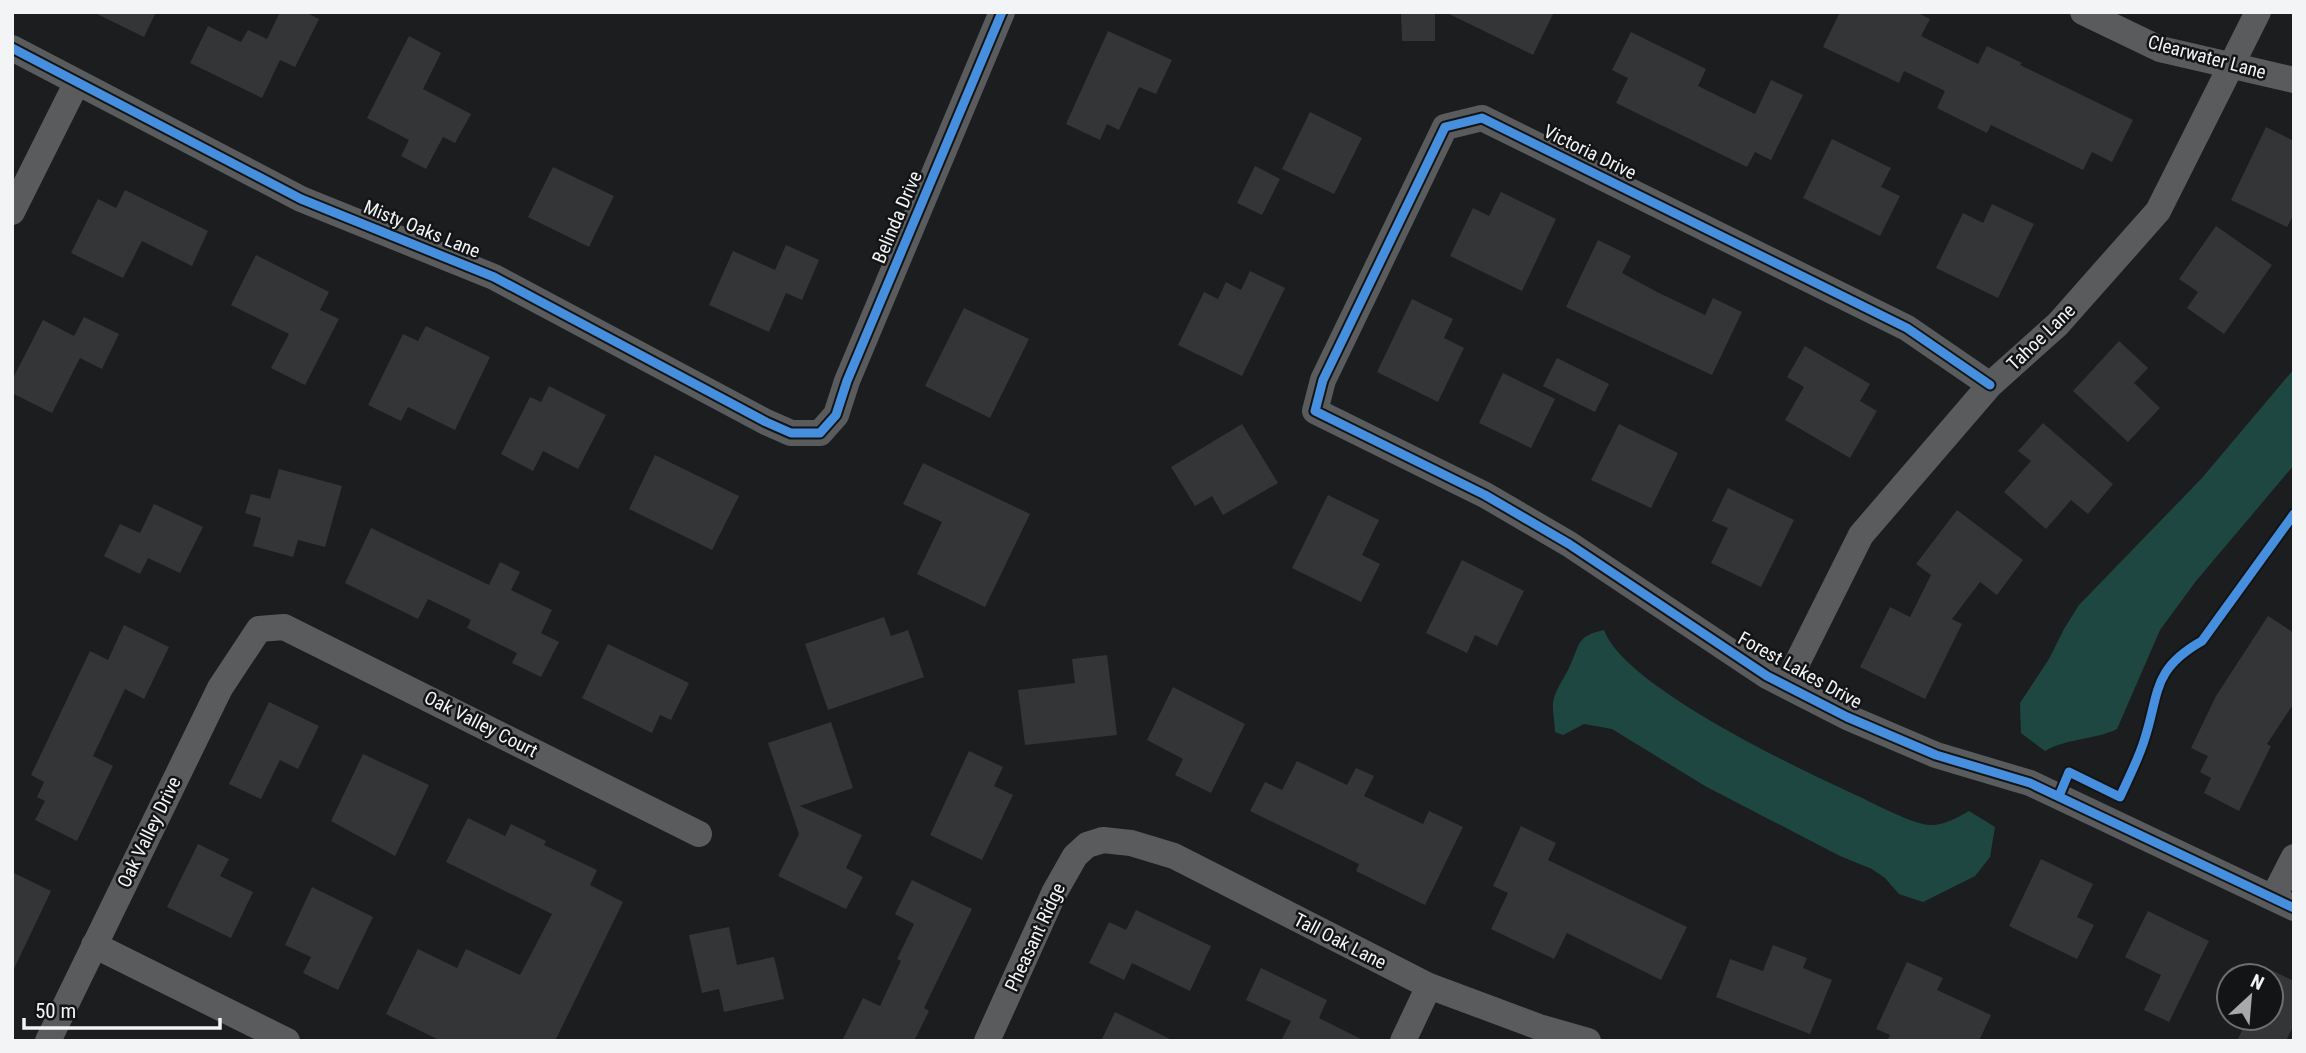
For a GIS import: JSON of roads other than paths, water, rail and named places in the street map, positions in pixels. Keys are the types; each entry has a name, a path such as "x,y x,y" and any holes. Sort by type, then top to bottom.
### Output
{"street":[{"name":"Belinda Drive","path":"820,433 836,415 847,382 1002,12"},
{"name":"Clearwater Lane","path":"2083,12 2160,49 2294,80"},
{"name":"Tahoe Lane","path":"1786,685 1861,535 1990,385 2058,324 2158,211 2258,12"},
{"name":"Misty Oaks Lane","path":"12,48 301,199 494,277 766,422 791,433 820,433"},
{"path":"12,212 77,82"},
{"name":"Victoria Drive","path":"1315,411 1323,380 1445,127 1482,118 1907,328 1990,385"},
{"name":"Forest Lakes Drive","path":"1315,411 1485,495 1569,544 1767,676 1847,717 1936,755 2030,783 2284,903"},
{"name":"Oak Valley Court","path":"259,629 284,627 699,834"},
{"name":"Oak Valley Drive","path":"48,1041 220,688 259,629"},
{"name":"Tall Oak Lane","path":"1094,842 1131,842 1174,856 1429,986 1539,1027 1588,1041"},
{"name":"Pheasant Ridge","path":"987,1041 1054,893 1075,856 1094,842"},
{"path":"2284,903 2294,857"},
{"path":"94,945 287,1041"},
{"path":"1403,1041 1429,986"}]}
